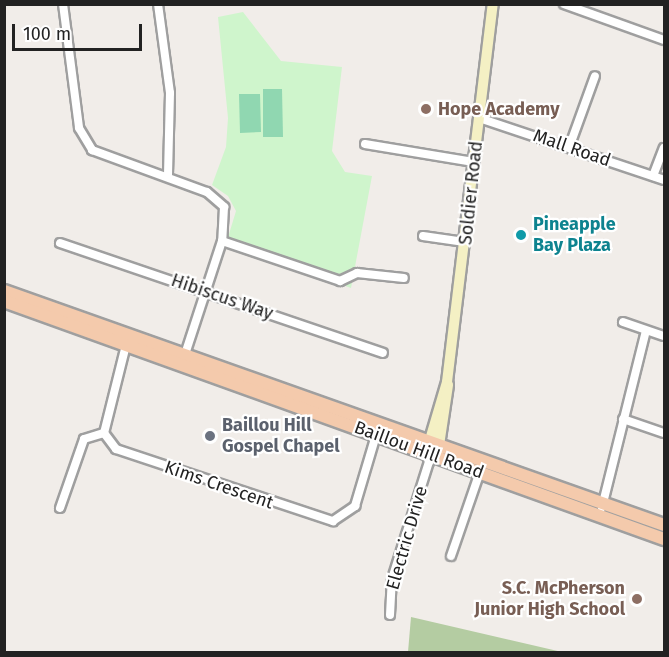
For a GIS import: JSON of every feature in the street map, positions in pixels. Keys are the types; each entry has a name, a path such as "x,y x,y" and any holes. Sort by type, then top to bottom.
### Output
{"main road":[{"name":"Soldier Road","path":"430,457 436,442 447,382 493,4"},
{"name":"Baillou Hill Road","path":"4,291 436,442 601,509 664,539"},
{"name":"Baillou Hill Road","path":"4,302 376,435 430,457 601,509 664,525"}],"street":[{"path":"63,4 83,138 101,154 168,175 207,192 224,207 222,241 185,354"},
{"path":"158,4 170,93 168,175"},
{"path":"564,4 664,40"},
{"path":"570,145 595,76"},
{"name":"Mall Road","path":"479,118 570,145 664,180"},
{"path":"365,144 474,162"},
{"path":"653,176 664,148"},
{"path":"423,236 465,242"},
{"path":"222,241 340,281 357,273 405,278"},
{"name":"Hibiscus Way","path":"60,243 383,353"},
{"path":"623,322 664,336"},
{"path":"601,509 646,331"},
{"path":"60,508 84,439 104,433 126,345"},
{"path":"623,419 664,433"},
{"name":"Kims Crescent","path":"104,433 116,449 333,521 355,506 376,435"},
{"name":"Electric Drive","path":"390,615 392,579 430,457"},
{"path":"451,556 480,472"}],"green space":[{"path":"243,12 281,61 342,67 332,151 345,172 372,176 351,288 226,244 236,211 228,196 212,185 226,147 228,118 218,17"},
{"path":"263,89 282,89 283,137 263,137"},
{"path":"239,94 260,94 261,132 240,133"},
{"path":"411,617 562,652 408,652"}],"place":[{"name":"Hope Academy","path":"426,109"},
{"name":"Pineapple Bay Plaza","path":"521,235"},
{"name":"Baillou Hill Gospel Chapel","path":"210,436"},
{"name":"S.C. McPherson Junior High School","path":"637,599"}]}
